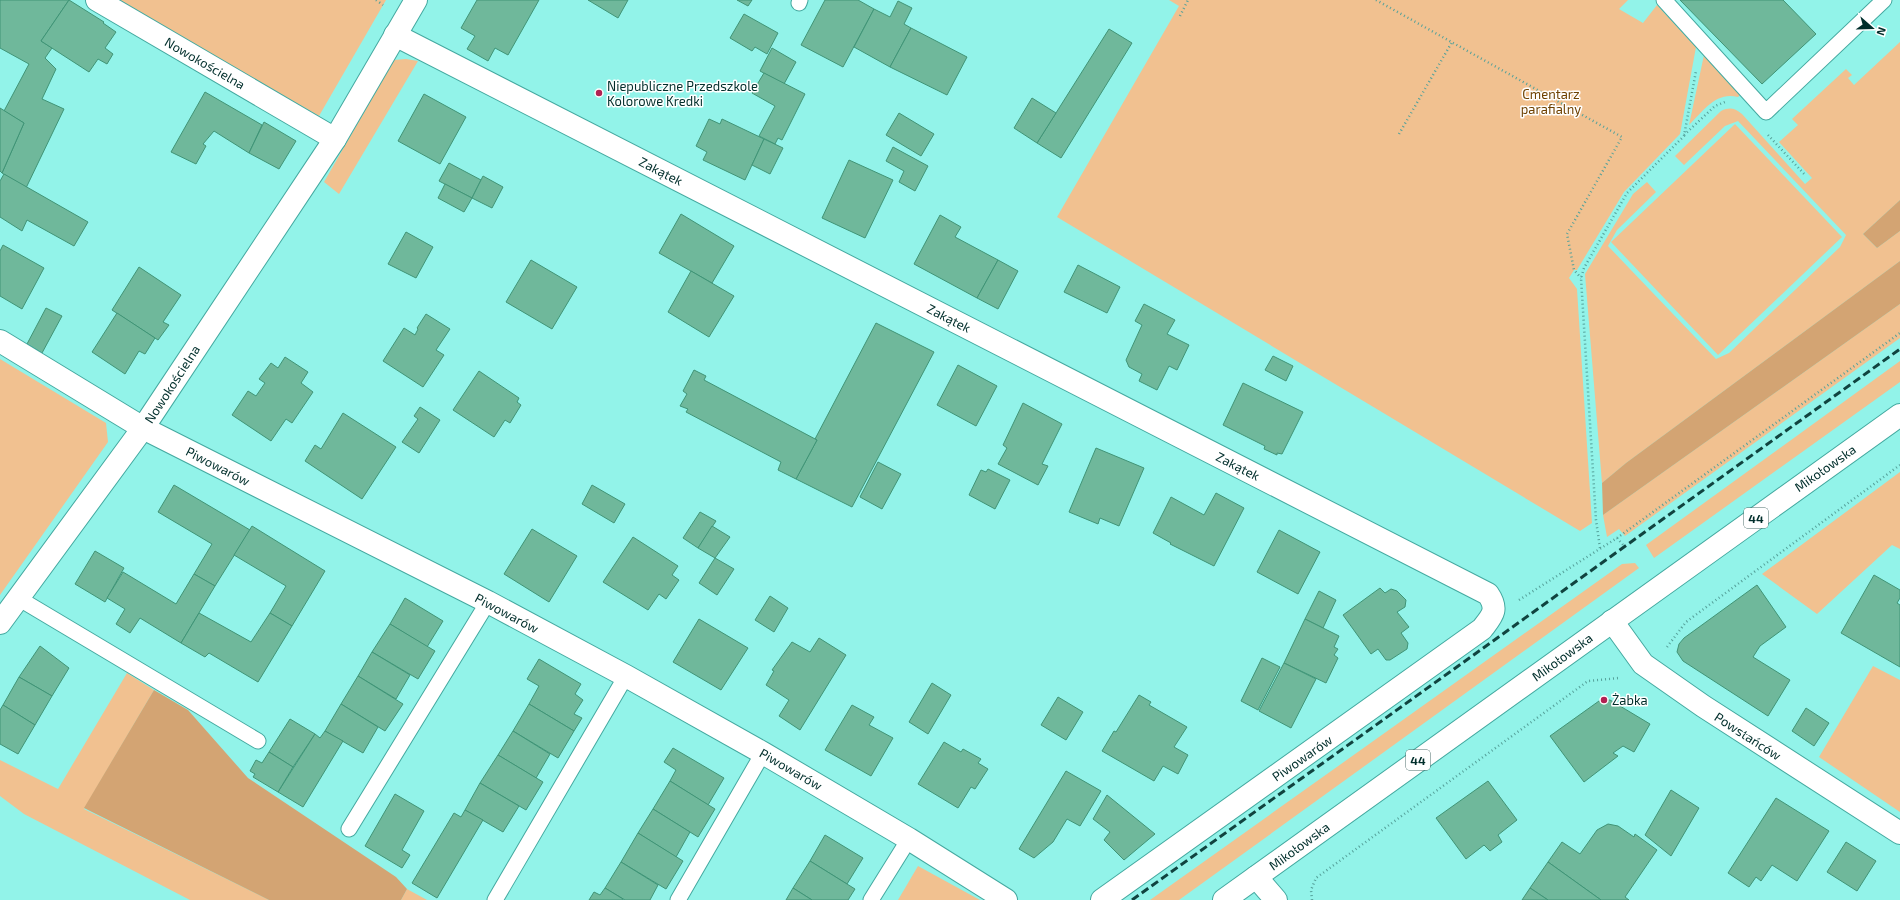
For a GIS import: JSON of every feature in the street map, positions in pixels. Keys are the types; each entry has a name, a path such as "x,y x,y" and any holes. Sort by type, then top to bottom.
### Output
{"street":[{"name":"Nowokościelna","path":"97,0 335,139"},
{"name":"Nowokościelna","path":"0,623 143,428 335,139 416,0"},
{"name":"Zakątek","path":"395,35 1481,590 1488,594 1495,609"},
{"name":"Piwowarów","path":"0,341 143,428 488,602 626,676 763,753 908,839 1006,900"},
{"name":"Mikołowska","path":"1224,900 1900,415"},
{"name":"Piwowarów","path":"1102,900 1482,629 1495,609"},
{"name":"Powstańców","path":"1612,621 1643,664 1702,706 1900,833"},
{"path":"1256,877 1276,900"}],"lane":[{"path":"1664,0 1766,112 1884,0"},
{"path":"18,598 258,741"},
{"path":"349,829 488,602"},
{"path":"495,900 626,676"},
{"path":"678,900 763,753"},
{"path":"871,900 908,839"}],"path":[{"path":"1180,16 1188,0"},
{"path":"1376,0 1622,137 1567,234 1574,270 1581,278"},
{"path":"1684,136 1701,41"},
{"path":"1399,134 1452,42"},
{"path":"1600,548 1596,520 1581,278 1584,268 1627,193 1715,106 1730,102"},
{"path":"1763,130 1806,176"},
{"path":"1495,609 1516,602 1617,538 1900,333"},
{"path":"1312,900 1311,890 1316,878 1407,814 1493,749 1588,681 1623,678 1670,645 1686,622 1900,465"},
{"path":"1617,538 1624,546"}],"green space":[{"path":"117,0 386,0 319,116"},
{"name":"Cmentarz parafialny","path":"1169,0 1628,0 1619,9 1643,23 1657,5 1696,47 1680,134 1624,192 1577,270 1574,270 1569,278 1577,289 1592,523 1580,531 1057,217 1179,6"},
{"path":"1900,42 1900,200 1863,234 1877,248 1900,231 1900,261 1626,463 1602,483 1585,274 1633,194 1647,182 1656,192 1617,230 1608,246 1716,359 1729,353 1840,247 1846,235 1738,121 1725,126 1684,165 1675,156 1721,111 1727,109 1737,110 1805,184 1812,178 1779,142 1798,125 1792,119 1846,69 1852,75 1848,78 1854,85"},
{"path":"1704,55 1740,95 1738,97 1723,97 1710,104 1689,125"},
{"path":"406,59 418,61 339,194 324,182 394,60"},
{"path":"1735,124 1842,237 1718,355 1611,242"},
{"path":"1900,304 1900,338 1625,536 1619,529 1607,537 1603,515"},
{"path":"0,359 106,423 108,442 0,595"},
{"path":"1900,361 1900,382 1654,558 1646,545"},
{"path":"1900,472 1900,549 1892,545 1817,614 1762,574"},
{"path":"1635,563 1639,568 1179,900 1150,900 1622,564"},
{"path":"1873,666 1900,680 1900,812 1819,757"},
{"path":"127,673 154,690 84,809 269,900 190,900 24,814 0,796 0,760 58,789"},
{"path":"918,866 980,900 898,900"},
{"path":"407,889 427,900 401,900"}],"shaded area":[{"path":"1900,200 1900,231 1877,248 1863,234"},
{"path":"1900,261 1900,304 1603,515 1602,483 1626,463"},
{"path":"154,690 188,710 248,778 396,877 407,889 401,900 269,900 84,808"}],"building":[{"path":"0,0 69,0 41,41 52,48 45,58 56,69 42,99 64,109 26,188 2,173 24,123 4,111 29,64 0,48"},
{"path":"69,0 104,22 103,23 116,32 105,48 113,54 107,64 98,59 89,72 41,41"},
{"path":"477,0 539,0 508,55 495,48 488,61 467,49 475,36 461,28"},
{"path":"588,0 628,0 618,18"},
{"path":"737,0 752,0 748,6"},
{"path":"825,0 858,0 874,9 843,67 801,45"},
{"path":"1680,0 1783,0 1816,34 1762,84"},
{"path":"898,1 912,8 904,24 911,28 890,67 854,47 874,9 890,17"},
{"path":"744,14 778,33 767,54 755,47 752,51 730,38"},
{"path":"911,28 967,57 947,95 890,67"},
{"path":"1109,29 1132,43 1061,158 1037,143"},
{"path":"772,48 796,62 784,84 760,71"},
{"path":"764,73 805,94 782,140 778,138 775,144 759,136 775,106 752,93"},
{"path":"205,92 262,125 249,153 214,131 203,144 206,146 196,164 171,152"},
{"path":"424,94 466,117 440,164 398,141"},
{"path":"1032,98 1056,113 1037,143 1014,128"},
{"path":"0,108 24,123 2,173 0,171"},
{"path":"899,113 934,134 921,156 886,135"},
{"path":"709,119 720,124 722,119 764,139 745,180 703,160 707,152 696,146"},
{"path":"264,122 296,141 279,169 249,153"},
{"path":"764,139 783,148 770,174 752,165"},
{"path":"893,147 928,166 915,191 899,182 904,171 886,161"},
{"path":"849,160 893,180 865,238 822,218"},
{"path":"449,163 481,180 472,198 439,181"},
{"path":"4,174 88,222 74,246 27,220 22,231 0,217 0,181"},
{"path":"483,176 503,187 492,208 472,198"},
{"path":"445,184 472,198 464,212 438,198"},
{"path":"681,214 734,246 712,283 659,253"},
{"path":"940,215 961,227 955,237 998,260 977,298 914,264"},
{"path":"406,232 433,247 416,278 388,264"},
{"path":"3,245 44,268 22,309 0,296 0,251"},
{"path":"531,260 577,287 552,329 506,302"},
{"path":"998,260 1018,271 998,309 977,298"},
{"path":"1078,265 1120,287 1107,313 1064,292"},
{"path":"139,267 181,295 163,322 169,325 158,340 112,310"},
{"path":"691,271 734,296 709,337 668,312"},
{"path":"1144,304 1175,320 1167,334 1189,345 1177,370 1169,366 1157,390 1139,381 1142,374 1129,367 1126,360 1142,325 1135,321"},
{"path":"46,308 62,316 42,353 27,344"},
{"path":"117,313 155,338 145,354 139,351 125,374 92,352"},
{"path":"426,314 450,329 436,350 444,355 423,387 383,361 404,328 415,335 418,329 417,328"},
{"path":"876,323 934,352 852,507 796,479 817,440 815,439"},
{"path":"1273,356 1293,366 1286,381 1265,370"},
{"path":"285,357 308,372 301,383 313,392 292,423 286,419 271,441 232,415 248,391 256,396 265,383 259,379 271,363 278,368"},
{"path":"958,365 997,386 976,426 937,405"},
{"path":"694,370 706,376 704,380 817,440 796,479 778,470 781,462 686,412 688,409 680,406 687,394 683,391"},
{"path":"479,371 519,398 517,402 521,405 510,423 505,420 494,437 453,410"},
{"path":"1243,383 1303,412 1282,454 1277,453 1277,455 1264,449 1265,446 1223,425"},
{"path":"1023,403 1062,424 1042,464 1048,466 1038,485 998,464 1007,448 1003,445"},
{"path":"420,407 440,420 419,453 402,442 418,419 414,416"},
{"path":"343,413 396,447 362,499 305,461 315,445 321,449"},
{"path":"1096,448 1144,468 1119,526 1100,518 1098,524 1069,512"},
{"path":"878,462 901,474 882,509 860,497"},
{"path":"988,469 1010,480 995,509 969,495 981,470 986,472"},
{"path":"174,485 250,530 215,586 194,574 212,544 158,512"},
{"path":"592,485 625,504 614,523 582,504"},
{"path":"1216,493 1244,508 1214,566 1170,544 1171,543 1153,533 1171,497 1204,515"},
{"path":"700,512 716,521 698,548 683,538"},
{"path":"252,526 325,571 292,626 270,613 286,586 234,555"},
{"path":"712,526 730,537 715,558 698,548"},
{"path":"532,529 577,556 549,602 504,574"},
{"path":"1279,530 1320,552 1298,594 1257,572"},
{"path":"633,537 678,566 672,575 679,580 666,599 659,594 648,610 603,582"},
{"path":"95,551 124,568 105,602 75,584"},
{"path":"715,558 734,569 717,595 699,583"},
{"path":"123,572 176,604 194,574 215,586 181,643 140,618 130,633 116,624 125,609 107,598"},
{"path":"1874,575 1900,590 1900,598 1897,603 1900,605 1900,667 1841,633"},
{"path":"1757,585 1786,627 1760,646 1753,657 1790,680 1768,716 1683,661 1677,652 1679,644 1684,638"},
{"path":"1380,588 1385,593 1391,589 1397,591 1406,600 1405,607 1397,612 1409,627 1401,633 1408,643 1407,649 1390,660 1386,660 1378,649 1371,654 1343,615"},
{"path":"1319,591 1336,600 1323,628 1305,619"},
{"path":"770,596 788,608 774,632 755,620"},
{"path":"405,598 443,621 427,647 390,624"},
{"path":"199,613 251,642 270,613 292,626 258,682 209,653 205,657 181,643"},
{"path":"699,619 748,648 721,690 673,662"},
{"path":"1305,619 1339,636 1334,647 1338,649 1334,655 1338,658 1326,683 1284,663"},
{"path":"390,624 435,651 418,679 372,652"},
{"path":"819,638 846,655 800,730 779,716 789,700 766,685 774,671 772,670 792,642 810,652"},
{"path":"40,646 69,668 52,696 19,677"},
{"path":"372,652 410,675 396,699 358,676"},
{"path":"1262,658 1280,667 1258,710 1241,701"},
{"path":"539,659 581,684 575,694 583,700 574,714 582,718 574,731 529,704 539,686 527,679"},
{"path":"1284,663 1316,679 1291,728 1259,711"},
{"path":"358,676 403,704 385,731 341,704"},
{"path":"19,677 52,696 35,725 3,705"},
{"path":"932,683 951,695 928,734 909,722"},
{"path":"1139,695 1151,702 1149,705 1187,727 1174,747 1188,755 1178,774 1163,766 1154,781 1102,751 1114,731 1116,732"},
{"path":"1058,697 1083,712 1066,740 1041,725"},
{"path":"1610,700 1650,724 1634,752 1623,746 1613,753 1618,756 1584,782 1550,736 1599,701"},
{"path":"341,704 378,727 363,753 325,731"},
{"path":"529,704 574,731 558,758 513,731"},
{"path":"3,705 35,725 18,754 0,744 0,710"},
{"path":"852,705 874,717 869,725 893,738 871,776 825,750"},
{"path":"1806,708 1829,723 1814,746 1792,731"},
{"path":"290,719 315,734 293,767 269,752"},
{"path":"325,731 343,741 303,807 278,792 315,734 320,738"},
{"path":"513,731 550,754 536,778 498,755"},
{"path":"944,742 961,752 963,749 981,759 978,763 988,769 975,789 971,787 958,808 918,784"},
{"path":"673,748 724,778 708,805 670,781 676,770 664,762"},
{"path":"269,752 293,767 278,792 253,777 255,774 250,771 256,760 262,763"},
{"path":"498,755 543,782 526,810 480,783"},
{"path":"1066,771 1101,791 1080,826 1067,819 1053,842 1034,858 1019,849"},
{"path":"670,781 715,809 698,837 653,809"},
{"path":"1488,781 1517,820 1498,835 1502,842 1490,851 1484,845 1466,859 1436,818"},
{"path":"480,783 519,806 503,832 465,810"},
{"path":"1671,790 1699,808 1671,856 1645,835"},
{"path":"395,794 424,811 402,850 410,855 402,868 365,846"},
{"path":"1107,795 1155,834 1124,860 1104,840 1110,832 1093,819"},
{"path":"1776,798 1829,831 1797,881 1772,865 1761,881 1756,877 1749,887 1728,873"},
{"path":"653,809 690,832 676,857 638,833"},
{"path":"465,810 483,820 437,898 412,883 454,813 461,817"},
{"path":"1608,824 1618,826 1634,837 1635,834 1657,850 1625,897 1629,900 1601,900 1548,862 1562,842 1580,854 1597,830"},
{"path":"638,833 683,861 666,889 621,862"},
{"path":"825,835 863,858 847,884 810,861"},
{"path":"1846,842 1876,861 1857,891 1827,872"},
{"path":"810,861 855,889 848,900 812,900 793,888"},
{"path":"621,862 658,885 650,900 625,900 605,888"},
{"path":"1548,862 1601,900 1548,900 1530,888"},
{"path":"605,888 623,900 589,900 594,892 600,895"},
{"path":"793,888 812,900 786,900"},
{"path":"1530,888 1548,900 1522,900"}],"railway":[{"path":"1132,900 1900,349"}],"place":[{"name":"Niepubliczne Przedszkole Kolorowe Kredki","path":"599,93"},
{"name":"Żabka","path":"1604,700"}]}
